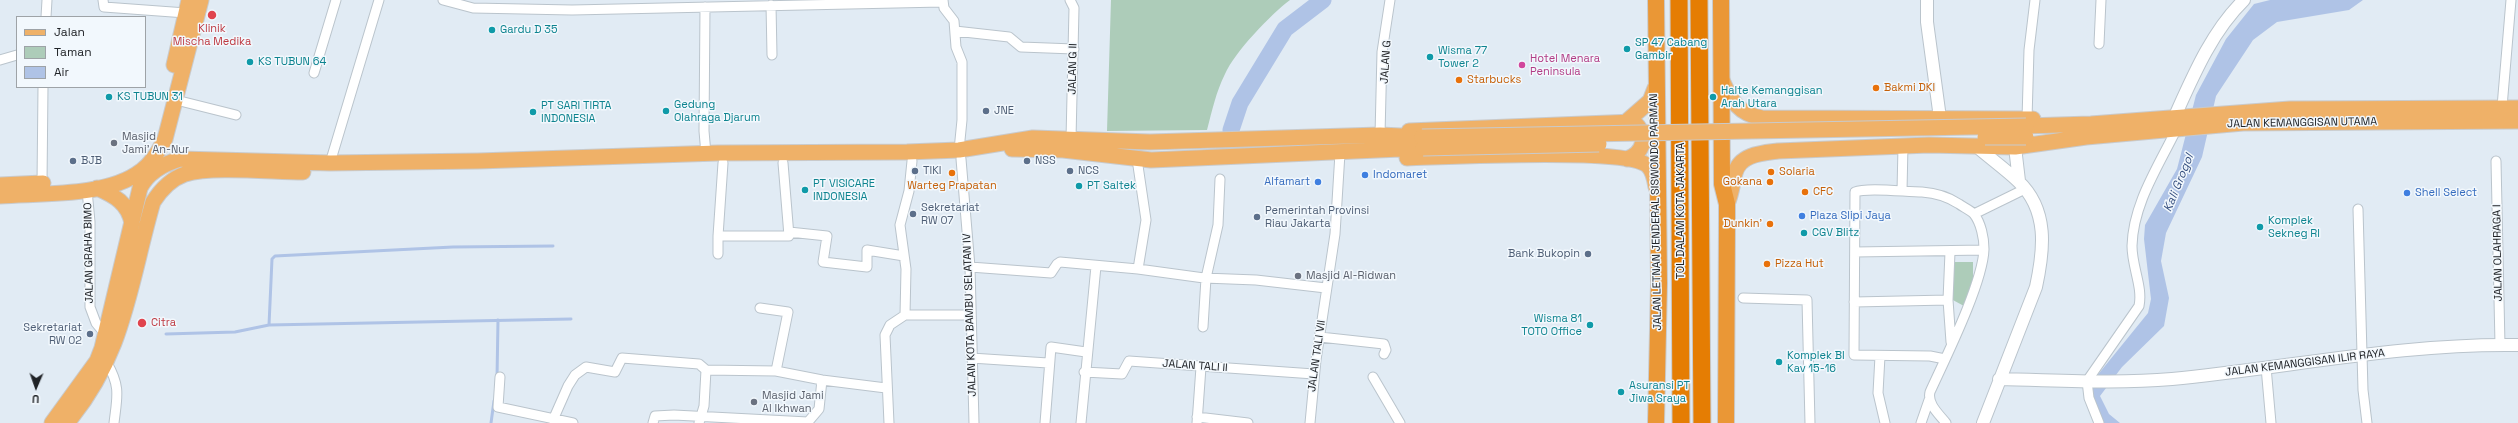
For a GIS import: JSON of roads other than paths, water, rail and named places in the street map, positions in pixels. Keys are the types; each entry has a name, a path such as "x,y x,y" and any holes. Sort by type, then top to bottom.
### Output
{"highway":[{"name":"JALAN LETNAN JENDERAL SISWONDO PARMAN","path":"1656,0 1655,88 1658,192 1656,423"},
{"name":"TOL DALAM KOTA JAKARTA","path":"1679,0 1680,423"},
{"name":"TOL DALAM KOTA JAKARTA","path":"1700,0 1702,423"},
{"path":"1720,0 1722,184 1727,204 1726,423"},
{"path":"1727,287 1735,298 1736,423"}],"main road":[{"path":"0,196 92,189 124,181 141,171 158,153 165,140 201,0"},
{"path":"0,185 81,182 104,178 127,172 146,157 155,142 163,115 187,7"},
{"path":"1721,79 1730,99 1740,111 1751,116 1774,118 1940,118 2023,132 2089,131"},
{"path":"1626,122 1646,106 1655,88"},
{"name":"JALAN KEMANGGISAN UTAMA","path":"2089,131 2332,108 2518,108"},
{"path":"1774,118 1769,124 1767,139 1778,151"},
{"name":"JALAN KEMANGGISAN UTAMA","path":"2216,119 2518,120"},
{"path":"52,423 97,362 106,335 133,224 137,196 143,181 166,163 180,159 202,158 330,163 706,154 960,155 1022,139 1150,142 1416,129 1634,122 1643,134 1641,150 1627,159"},
{"path":"1383,131 1422,142"},
{"path":"67,423 99,379 116,342 130,298 153,202 164,188 184,174 206,171 327,172 724,163 912,161 1023,148 1137,159 1369,152 1422,142 2089,131"},
{"path":"1727,204 1731,195 1735,171 1741,163 1754,155 1778,151 1903,146 1976,146 2023,132"},
{"path":"165,140 180,151 202,158"},
{"path":"1369,152 1388,158 1598,155 1627,159 1649,166 1658,192"},
{"path":"92,189 110,194 127,207 133,224"}],"street":[{"path":"46,16 47,0"},
{"path":"103,0 104,7 187,7"},
{"path":"314,73 336,0"},
{"path":"443,0 473,8 586,10 942,1"},
{"name":"JALAN G II","path":"1070,0 1074,8 1071,139"},
{"name":"JALAN G","path":"1383,131 1382,52 1390,0"},
{"name":"JALAN G","path":"1383,131 1384,81 1394,0"},
{"path":"1927,0 1928,22 1940,118"},
{"path":"2022,185 2023,132 2029,50 2035,0"},
{"path":"2099,44 2101,0"},
{"path":"2099,423 2089,398 2089,381 2139,306 2141,297 2132,258 2134,222 2141,202 2178,123 2213,41 2233,11 2244,0"},
{"path":"2502,107 2511,0"},
{"path":"330,163 376,1"},
{"name":"JALAN KOTA BAMBU SELATAN IV","path":"942,1 954,21 956,47 962,62 963,80 960,155 970,267 971,358 974,423"},
{"path":"771,5 772,55"},
{"path":"705,7 704,131 706,154"},
{"path":"955,31 1009,37 1021,47 1074,49"},
{"path":"0,60 16,55"},
{"path":"42,183 44,88"},
{"path":"176,100 236,115"},
{"path":"1902,191 1903,146"},
{"path":"1976,146 2022,185 2038,210 2043,234 2043,248 2036,287 1983,423"},
{"name":"JALAN TALI VII","path":"1310,423 1314,374 1335,234 1340,153"},
{"path":"1137,159 1146,220 1138,269"},
{"path":"905,315 906,269 900,231 901,215 909,191 912,161"},
{"name":"JALAN OLAHRAGA I","path":"2496,161 2500,345"},
{"path":"718,254 724,163"},
{"path":"718,236 789,236 783,163"},
{"path":"1203,327 1206,278 1218,225 1220,179"},
{"path":"1974,214 2022,185"},
{"name":"JALAN GRAHA BIMO","path":"92,189 90,222 90,307 96,323 106,335"},
{"path":"1920,423 1929,400 1930,392 1945,359 1977,278 1984,250 1982,235 1974,214 1948,197 1932,193 1902,191 1855,192 1854,355 1930,356 1945,359"},
{"path":"2358,209 2367,423"},
{"path":"789,232 827,236 823,262 867,267 867,250 904,256"},
{"path":"1855,252 1950,252 1984,250"},
{"path":"1950,252 1948,300 1951,343"},
{"path":"970,267 1051,274 1060,262 1138,269 1206,278 1256,280 1326,288"},
{"path":"1081,423 1084,372 1096,266"},
{"path":"1743,298 1807,300 1810,423"},
{"path":"1854,302 1948,300"},
{"path":"760,308 788,312 776,371"},
{"path":"889,423 886,388 885,335 890,325 905,315 970,314"},
{"path":"1320,337 1384,344 1386,350 1384,354"},
{"name":"JALAN KEMANGGISAN ILIR RAYA","path":"1999,379 2089,381 2171,379 2363,354 2518,345"},
{"path":"1045,423 1048,363 1051,347 1086,352"},
{"path":"1880,356 1878,393 1885,423"},
{"path":"553,420 568,386 575,375 586,368 615,372 622,358 699,364 706,370 776,371 822,380 886,388"},
{"path":"971,358 1048,363"},
{"name":"JALAN TALI II","path":"1084,372 1122,374 1129,361 1314,374"},
{"path":"107,363 118,388 118,399 114,423"},
{"path":"1201,367 1197,420 1248,423"},
{"path":"2266,367 2271,423"},
{"path":"699,419 704,406 706,370"},
{"path":"500,376 498,408 573,423"},
{"path":"1373,377 1400,423"},
{"path":"653,423 654,417 657,416 699,419 808,422 819,409 822,380"},
{"path":"1929,400 1946,423"}],"water":[{"name":"Kali Grogol","path":"2270,0 2363,0 2349,10 2277,22 2253,40 2216,96 2202,157 2166,233 2161,261 2169,298 2164,326 2122,367 2100,396 2109,414 2120,423 2101,423 2090,391 2096,377 2148,313 2151,299 2144,239 2145,225 2177,169 2196,95 2226,39 2254,4"}],"waterway":[{"path":"1231,130 1240,103 1285,29 1323,0"},
{"path":"269,325 272,259 275,256 453,247 553,246"},
{"path":"166,334 235,332 269,325 571,319"},
{"path":"497,378 498,320"},
{"path":"491,423 494,401"}],"place":[{"name":"Klinik Mischa Medika","path":"212,15"},
{"name":"Gardu D 35","path":"492,30"},
{"name":"SP 47 Cabang Gambir","path":"1627,49"},
{"name":"Wisma 77 Tower 2","path":"1430,57"},
{"name":"KS TUBUN 64","path":"250,62"},
{"name":"Hotel Menara Peninsula","path":"1522,65"},
{"name":"Starbucks","path":"1459,80"},
{"name":"Bakmi DKI","path":"1876,88"},
{"name":"KS TUBUN 31","path":"109,97"},
{"name":"Halte Kemanggisan Arah Utara","path":"1713,97"},
{"name":"Gedung Olahraga Djarum","path":"666,111"},
{"name":"JNE","path":"986,111"},
{"name":"PT SARI TIRTA INDONESIA","path":"533,112"},
{"name":"Masjid Jami' An-Nur","path":"114,143"},
{"name":"BJB","path":"73,161"},
{"name":"NSS","path":"1027,161"},
{"name":"TIKI","path":"915,171"},
{"name":"NCS","path":"1070,171"},
{"name":"Solaria","path":"1771,172"},
{"name":"Warteg Prapatan","path":"952,173"},
{"name":"Indomaret","path":"1365,175"},
{"name":"Alfamart","path":"1318,182"},
{"name":"Gokana","path":"1770,182"},
{"name":"PT Saltek","path":"1079,186"},
{"name":"PT VISICARE INDONESIA","path":"805,190"},
{"name":"CFC","path":"1805,192"},
{"name":"Shell Select","path":"2407,193"},
{"name":"Sekretariat RW 07","path":"913,214"},
{"name":"Plaza Slipi Jaya","path":"1802,216"},
{"name":"Pemerintah Provinsi Riau Jakarta","path":"1257,217"},
{"name":"Dunkin'","path":"1770,224"},
{"name":"Komplek Sekneg RI","path":"2260,227"},
{"name":"CGV Blitz","path":"1804,233"},
{"name":"Bank Bukopin","path":"1588,254"},
{"name":"Pizza Hut","path":"1767,264"},
{"name":"Masjid Al-Ridwan","path":"1298,276"},
{"name":"Citra","path":"142,323"},
{"name":"Wisma 81 TOTO Office","path":"1590,325"},
{"name":"Sekretariat RW 02","path":"90,334"},
{"name":"Komplek BI Kav 15-16","path":"1779,362"},
{"name":"Asuransi PT Jiwa Sraya","path":"1621,392"},
{"name":"Masjid Jami Al Ikhwan","path":"754,402"}]}
